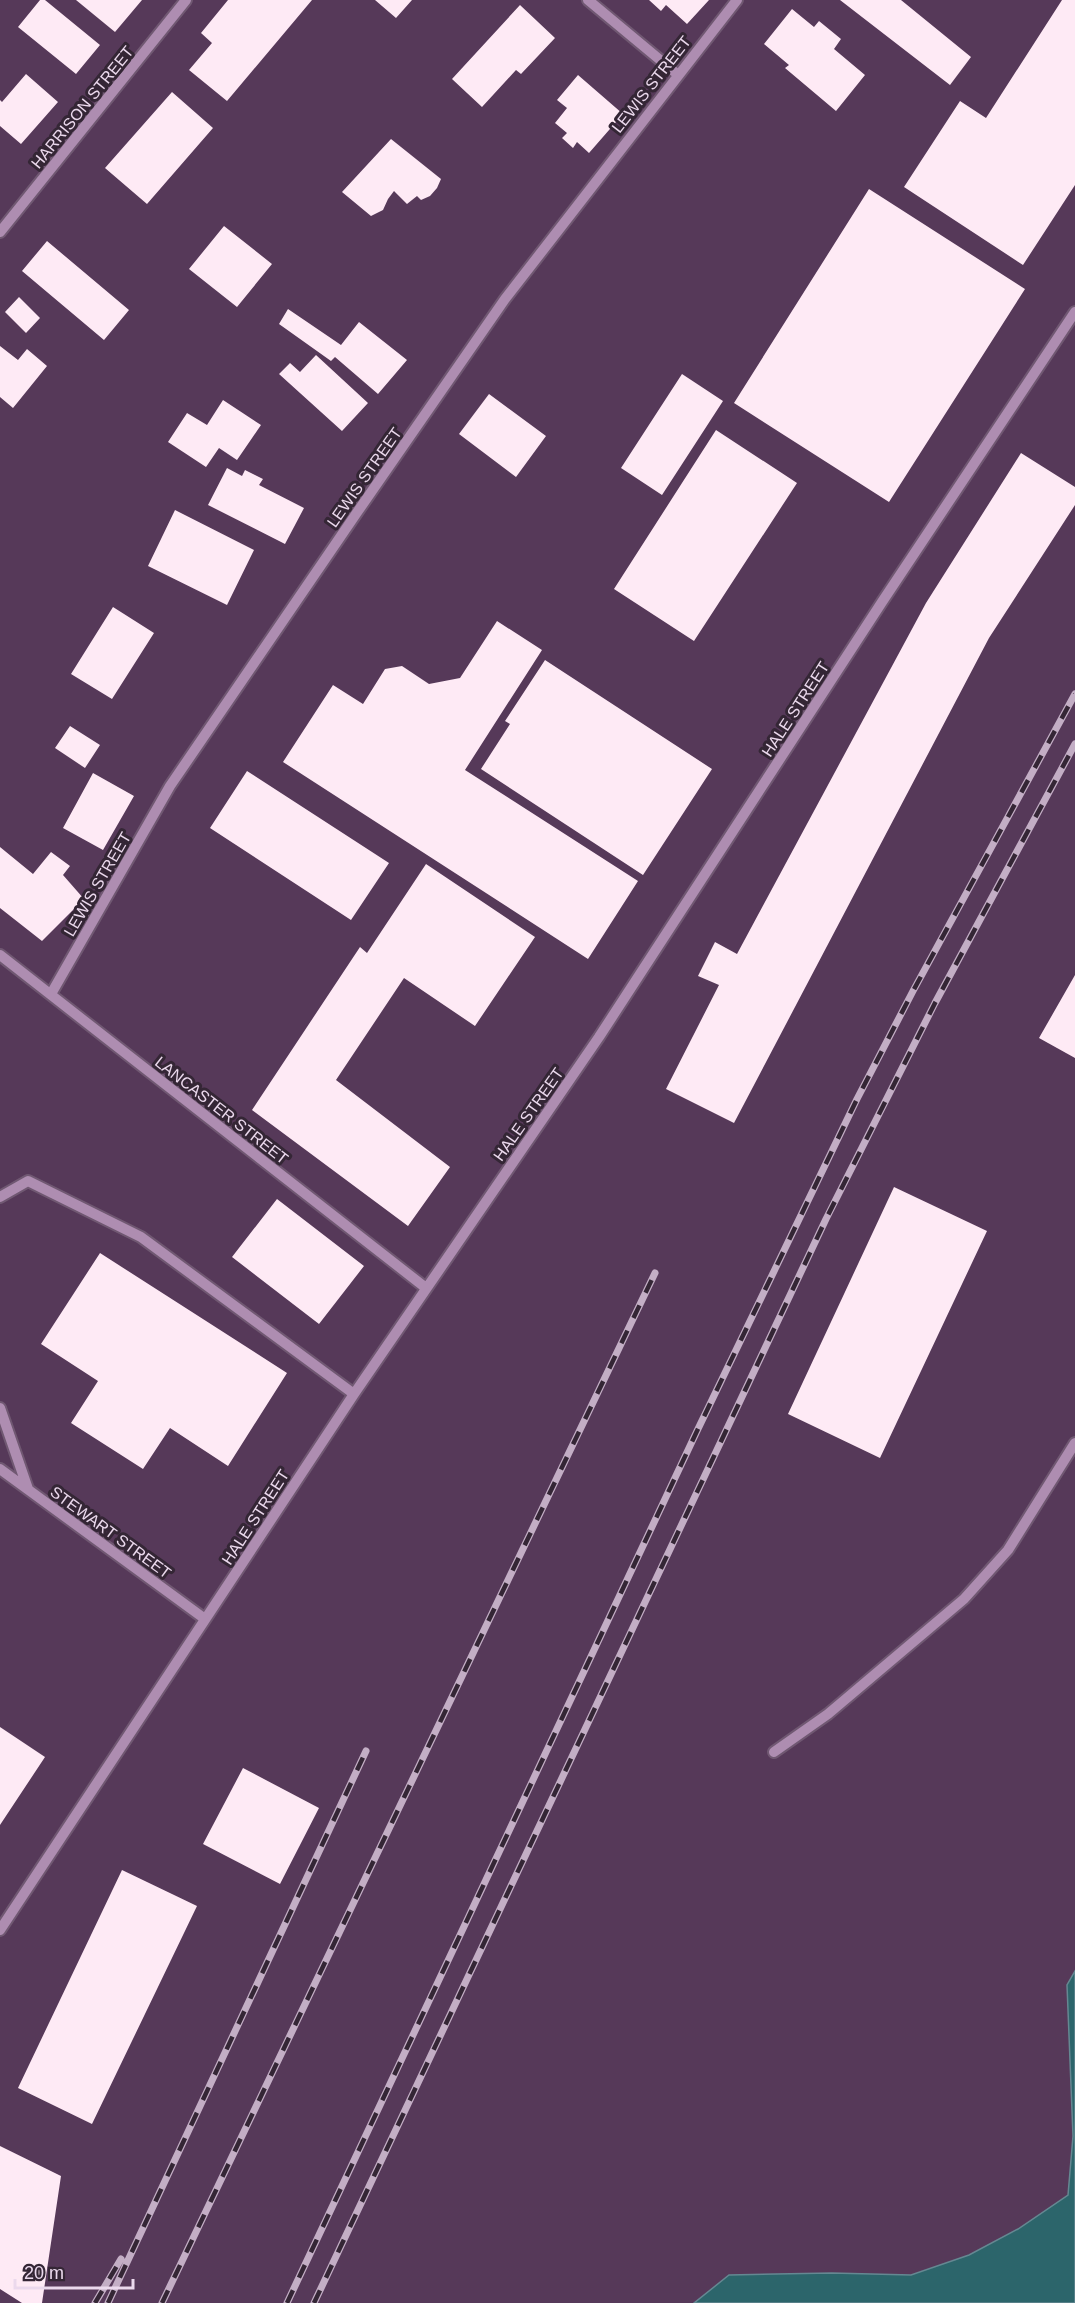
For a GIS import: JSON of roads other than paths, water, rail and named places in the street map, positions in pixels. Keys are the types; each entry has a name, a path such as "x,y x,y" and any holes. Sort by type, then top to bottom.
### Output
{"street":[{"name":"HARRISON STREET","path":"0,232 186,0"},
{"path":"588,0 677,74"},
{"name":"LEWIS STREET","path":"51,994 170,786 505,299 677,74 737,0"},
{"name":"HALE STREET","path":"0,1929 354,1394 599,1037 882,602 1075,312"},
{"name":"LANCASTER STREET","path":"0,955 426,1288"},
{"path":"0,1197 28,1181 141,1237 354,1394"},
{"path":"0,1408 28,1490"},
{"path":"774,1752 828,1714 964,1599 1008,1550 1075,1443"},
{"name":"STEWART STREET","path":"0,1469 205,1619"}],"railway":[{"path":"287,2303 697,1431 857,1099 913,991 1075,694"},
{"path":"314,2303 826,1219 935,1003 1075,744"},
{"path":"162,2303 655,1273"},
{"path":"108,2303 366,1751"},
{"path":"95,2303 121,2259"}]}
